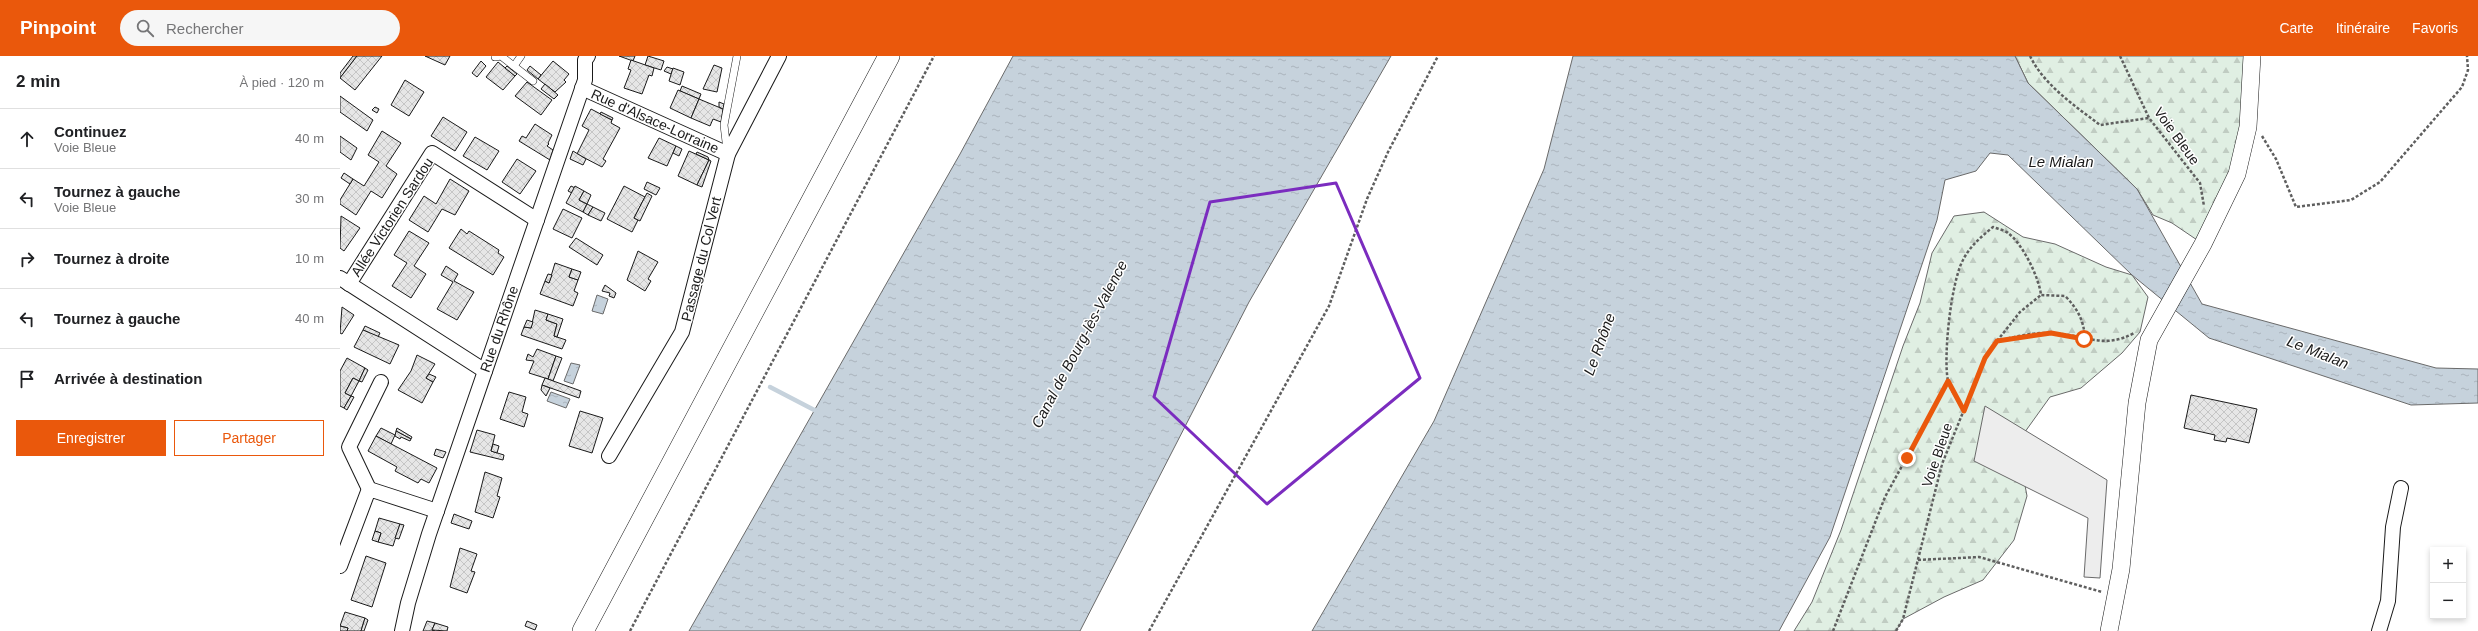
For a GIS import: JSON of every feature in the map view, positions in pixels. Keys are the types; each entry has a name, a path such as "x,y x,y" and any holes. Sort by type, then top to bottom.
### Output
{"main road":[{"path":"582,631 889,56"}],"street":[{"name":"Passage du Col Vert","path":"609,456 682,332 728,154 778,56"},
{"path":"2109,631 2121,569 2143,336 2189,268 2237,174 2248,127 2252,56"},
{"name":"Rue du Rhône","path":"402,631 408,602 437,511 585,80 585,57"},
{"name":"Rue d'Alsace-Lorraine","path":"582,88 728,154"},
{"name":"Allée Victorien Sardou","path":"345,281 432,152 537,220"},
{"path":"345,281 485,371"},
{"path":"340,566 369,489 349,447 382,382"},
{"path":"2379,631 2388,601 2393,527 2401,488"},
{"path":"369,489 437,511"},
{"name":"Rue du Rhône","path":"392,631 408,602"}],"lane":[{"path":"495,57 501,56 533,81"},
{"path":"514,66 522,56"},
{"path":"728,154 724,125 737,56"}],"path":[{"path":"630,631 934,56"},
{"path":"1149,631 1329,306 1367,199 1388,152 1438,56"},
{"path":"2030,56 2036,69 2070,102 2100,124 2149,118"},
{"name":"Voie Bleue","path":"2120,56 2149,118 2200,183"},
{"path":"2248,127 2259,131 2276,159 2296,207 2351,200 2380,182 2462,87 2468,70 2467,56"},
{"path":"1964,411 1948,381 1948,342 1952,294 1962,261 1976,241 1993,227 2008,233 2029,261 2040,280 2041,294 2065,296 2075,306 2084,328 2084,339"},
{"name":"Voie Bleue","path":"1896,631 1902,619 1942,464 1985,358 2020,312 2041,294"},
{"path":"1997,341 2051,333 2108,342 2143,336"},
{"path":"1832,631 1885,497 1948,381"},
{"path":"1918,560 1980,557 2116,596"}],"highlighted area":[{"path":"1336,183 1420,378 1267,504 1154,397 1210,202"}],"green space":[{"path":"2015,56 2252,56 2248,127 2203,244 2172,223 2153,215 2137,189 2028,83"},
{"path":"1984,212 2023,237 2055,244 2106,267 2132,275 2148,297 2140,332 2122,353 2081,388 2050,397 2017,443 2027,496 2014,540 1983,580 1944,597 1903,619 1896,631 1794,631 1812,602 1841,530 1903,346 1920,303 1932,253 1954,216"}],"shaded area":[{"path":"1985,406 2107,480 2100,578 2084,577 2088,518 1974,461"}],"water":[{"name":"Canal de Bourg-lès-Valence","path":"1013,56 1391,56 1249,302 1080,631 689,631 960,154"},
{"path":"1573,56 2015,56 2028,83 2137,189 2202,304 2436,368 2478,369 2478,403 2411,405 2209,338 2132,275 2008,155 1990,153 1976,171 1945,180 1937,220 1830,537 1779,631 1312,631 1434,421 1544,169"},
{"path":"597,295 608,299 603,314 592,311"},
{"path":"571,363 580,365 573,384 564,381"},
{"path":"551,392 570,399 566,408 547,401"}],"building":[{"path":"353,56 357,56 340,78 340,73"},
{"path":"357,56 382,56 355,90 340,78"},
{"path":"425,56 450,56 445,65"},
{"path":"619,56 635,56 633,61"},
{"path":"648,56 664,61 661,70 645,65"},
{"path":"631,60 654,68 652,76 649,75 642,94 624,88 631,70 628,69"},
{"path":"481,61 486,66 477,77 472,73"},
{"path":"553,61 569,74 564,80 566,82 555,92 538,79"},
{"path":"498,62 515,76 503,90 486,77"},
{"path":"714,65 722,68 717,92 703,89"},
{"path":"507,66 517,74 515,76 505,68"},
{"path":"530,66 541,75 538,79 527,70"},
{"path":"667,67 673,69 671,74 664,71"},
{"path":"673,68 684,72 680,85 669,81"},
{"path":"405,80 424,92 409,116 391,105"},
{"path":"527,82 552,100 541,115 515,96"},
{"path":"545,84 558,95 554,99 541,89"},
{"path":"682,86 701,94 699,99 680,91"},
{"path":"678,90 699,99 691,118 670,108"},
{"path":"340,96 373,120 367,131 340,112"},
{"path":"699,99 723,109 721,122 713,119 710,126 691,118"},
{"path":"719,102 724,104 723,109 719,107"},
{"path":"375,107 379,109 377,113 372,110"},
{"path":"591,109 612,120 611,123 620,128 603,159 606,161 602,167 577,154 589,130 582,126"},
{"path":"601,112 613,118 612,120 600,114"},
{"path":"443,117 467,132 455,151 431,136"},
{"path":"535,124 552,135 547,146 553,150 550,160 519,141 522,136 526,138"},
{"path":"382,131 401,143 386,166 397,174 382,198 371,191 356,215 340,204 340,200 353,179 364,186 379,162 368,155"},
{"path":"340,136 357,148 351,160 340,152"},
{"path":"475,137 499,151 487,170 463,156"},
{"path":"659,138 676,146 667,166 648,158"},
{"path":"676,146 682,149 679,156 673,153"},
{"path":"573,151 586,159 583,165 570,159"},
{"path":"689,151 709,160 697,185 678,176"},
{"path":"697,152 708,157 709,160 696,154"},
{"path":"517,159 536,171 520,194 502,182"},
{"path":"709,160 711,161 702,187 697,185"},
{"path":"344,173 353,179 350,184 341,178"},
{"path":"450,179 469,191 455,215 442,209 428,232 409,220 424,196 436,204"},
{"path":"647,182 660,188 656,195 644,189"},
{"path":"571,186 575,188 572,193 568,191"},
{"path":"575,186 584,191 579,200 587,204 583,212 566,203"},
{"path":"624,186 645,197 634,218 638,220 632,232 607,219"},
{"path":"584,191 591,195 587,204 579,200"},
{"path":"647,193 652,196 640,221 634,218"},
{"path":"587,204 593,207 588,215 583,212"},
{"path":"593,207 605,213 601,221 588,215"},
{"path":"563,209 582,218 572,238 553,229"},
{"path":"341,216 360,228 344,251 340,248"},
{"path":"461,229 467,234 469,231 499,250 498,253 504,257 493,275 449,248"},
{"path":"409,231 429,243 414,266 426,274 411,298 392,286 407,263 394,255"},
{"path":"576,238 603,255 597,265 569,247"},
{"path":"638,251 658,262 648,279 651,281 645,291 627,280"},
{"path":"555,263 572,269 569,277 578,280 574,291 578,293 573,306 540,294 545,281 549,283"},
{"path":"446,266 458,274 454,281 474,292 457,320 437,309 453,282 441,275"},
{"path":"572,269 581,272 578,280 569,277"},
{"path":"548,274 552,275 549,283 545,281"},
{"path":"605,285 616,293 614,298 609,296 610,293 602,291"},
{"path":"342,307 354,315 342,334 340,333"},
{"path":"535,310 548,314 546,320 557,324 554,336 566,340 562,349 521,335 524,327 531,328"},
{"path":"548,314 563,319 557,337 554,336 557,324 546,320"},
{"path":"527,320 533,322 531,328 524,327"},
{"path":"365,326 380,333 378,337 363,330"},
{"path":"363,330 399,345 390,364 354,347"},
{"path":"537,349 556,356 548,379 529,373 534,361 526,360 528,354 533,357"},
{"path":"417,355 435,364 426,378 433,382 422,403 398,390 411,371"},
{"path":"556,356 562,358 553,381 548,379"},
{"path":"347,358 365,368 359,381 353,378 345,393 351,396 344,408 340,406 340,371"},
{"path":"365,368 368,370 362,382 359,381"},
{"path":"429,374 436,377 433,382 426,378"},
{"path":"353,378 359,381 351,396 345,393"},
{"path":"545,378 581,391 579,398 542,385"},
{"path":"542,385 550,388 546,396 541,390"},
{"path":"509,392 526,397 522,412 528,414 524,427 500,419"},
{"path":"2191,395 2257,409 2249,443 2227,438 2226,442 2214,440 2215,435 2184,428"},
{"path":"351,396 354,397 347,410 344,408"},
{"path":"580,411 603,418 592,453 569,446"},
{"path":"381,428 395,435 391,444 376,436"},
{"path":"397,428 412,437 411,439 396,431"},
{"path":"477,430 495,435 491,451 504,455 503,460 470,452"},
{"path":"396,431 411,439 410,441 401,437 400,439 395,436"},
{"path":"376,436 437,468 429,483 421,479 418,483 395,471 397,467 368,451"},
{"path":"493,444 499,446 497,453 491,451"},
{"path":"436,449 446,452 443,458 434,455"},
{"path":"485,472 502,478 497,496 500,497 493,518 475,512"},
{"path":"454,514 472,521 469,529 451,523"},
{"path":"379,518 400,524 393,546 378,542 381,533 375,531"},
{"path":"400,524 404,525 399,539 395,538"},
{"path":"375,531 381,533 378,542 372,540"},
{"path":"460,548 477,554 471,571 475,572 467,593 450,587"},
{"path":"366,556 386,563 372,607 351,600"},
{"path":"345,612 365,618 361,631 347,631 348,628 340,626"},
{"path":"365,618 368,620 364,631 361,631"},
{"path":"427,621 435,623 432,630 435,631 423,631"},
{"path":"527,621 537,625 535,630 525,626"},
{"path":"435,623 448,627 447,631 432,630"},
{"path":"340,626 348,628 347,631 340,631"}],"waterway":[{"path":"770,387 820,413"}],"route":[{"path":"1907,458 1924,423 1948,381 1964,411 1985,358 1997,341 2033,334 2051,333 2084,339"}],"water label":[{"name":"Le Mialan","path":"2061,161"},
{"name":"Le Rhône","path":"1599,344"},
{"name":"Le Mialan","path":"2318,352"}]}
